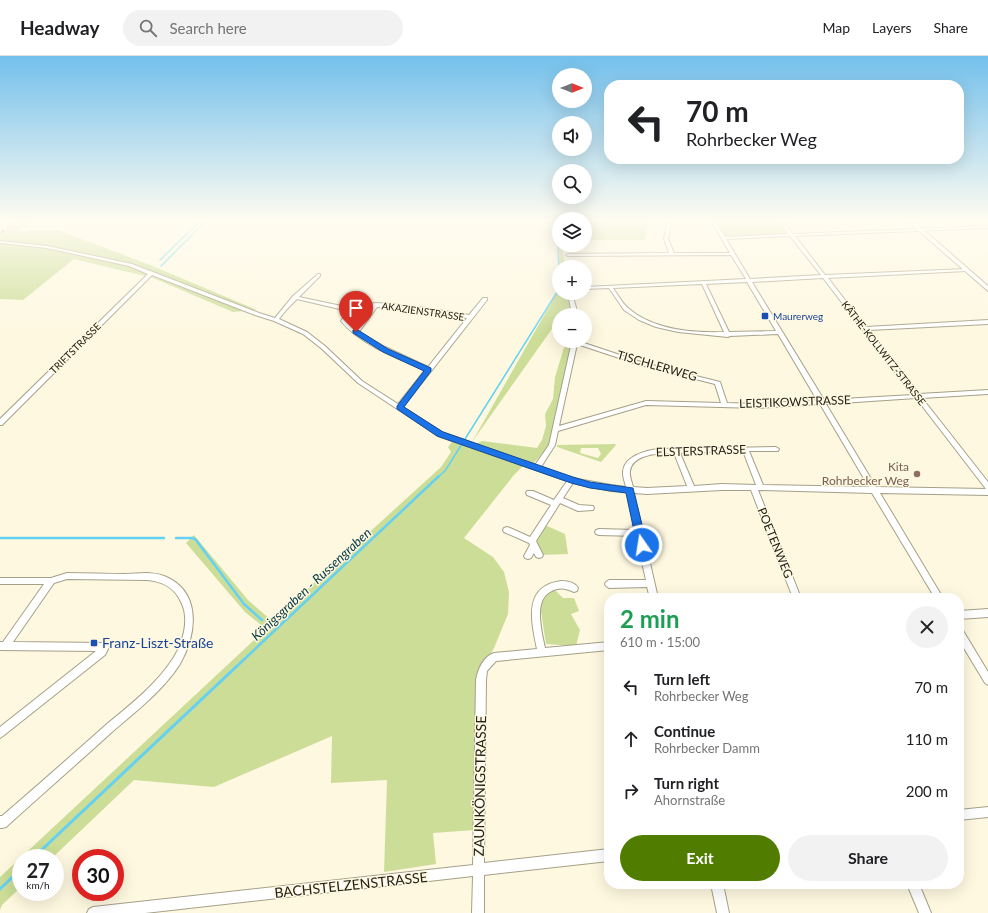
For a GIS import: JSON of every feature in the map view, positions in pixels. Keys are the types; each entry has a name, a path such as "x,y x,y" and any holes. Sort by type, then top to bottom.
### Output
{"street":[{"path":"103,259 130,265 276,320 305,333 323,347 360,382 440,434 459,442 571,480 590,485 630,490 664,491 690,488 756,487 988,492"},
{"path":"736,259 936,593"},
{"name":"KÄTHE-KOLLWITZ-STRASSE","path":"810,259 988,488"},
{"path":"953,259 988,290"},
{"path":"592,288 825,278 966,270"},
{"name":"TRIFTSTRASSE","path":"0,423 151,273"},
{"path":"276,320 296,297 318,276"},
{"path":"703,282 728,335"},
{"path":"610,287 626,309 646,321 672,329 728,335 780,332"},
{"path":"296,297 351,310 344,321 356,332 385,350 428,370"},
{"path":"400,407 484,299"},
{"name":"AKAZIENSTRASSE","path":"356,332 376,305"},
{"name":"AKAZIENSTRASSE","path":"351,310 376,305 470,317"},
{"path":"865,329 988,322"},
{"name":"TISCHLERWEG","path":"592,347 642,364 718,383 724,404"},
{"path":"535,467 552,445 557,429 574,348"},
{"name":"LEISTIKOWSTRASSE","path":"557,429 646,403 758,406 988,392"},
{"name":"POETENWEG","path":"745,449 756,487 795,593"},
{"name":"ELSTERSTRASSE","path":"653,593 626,471 630,463 645,453 654,451 776,449"},
{"path":"676,451 690,488"},
{"path":"528,556 533,543 571,480"},
{"path":"530,493 578,508 590,508"},
{"path":"507,530 533,543 539,555"},
{"path":"599,532 639,533"},
{"path":"0,581 51,581 67,576 161,579 180,590 186,601 190,615 185,642 177,659 167,674 152,691 1,822"},
{"path":"3,646 51,581"},
{"path":"609,584 651,583"},
{"path":"574,588 562,584 545,590 540,596 535,610 542,653 604,647"},
{"path":"964,615 988,613"},
{"path":"964,640 988,680"},
{"path":"0,734 102,652 105,647 3,646"},
{"name":"ZAUNKÖNIGSTRASSE","path":"478,913 481,680 484,669 494,657 542,653"},
{"path":"964,814 988,812"},
{"name":"BACHSTELZENSTRASSE","path":"92,913 479,871 604,856"},
{"path":"718,889 723,913"},
{"path":"915,889 924,913"}],"green space":[{"path":"0,259 134,259 257,310 233,312 153,278 74,259 23,300 0,299"},
{"path":"553,300 569,300 571,308 552,308 552,329 472,442"},
{"path":"564,348 571,348 550,445 532,465 524,465 514,475 464,538 493,557 504,572 509,592 508,614 494,648 478,675 475,830 433,833 436,864 384,872 387,780 331,783 332,736 214,787 134,780 61,849 30,849 266,629 245,612 186,543 194,535 248,600 272,621 441,467 451,452 448,447 453,441 469,447 482,441 537,448 542,440 546,426 545,414 553,399 555,377"},
{"path":"557,445 616,445 601,462 557,447","holes":["581,448 598,448 601,454 598,458 580,453"]},
{"path":"545,525 565,534 568,554 540,555 535,542"},
{"path":"546,590 556,591 563,598 574,598 579,611 571,614 580,630 576,646 546,644 540,605"},
{"path":"12,866 12,896 2,905 0,910 0,877"}],"waterway":[{"path":"161,266 168,259"},
{"name":"Königsgraben - Russengraben","path":"438,477 445,471 552,300"},
{"name":"Königsgraben - Russengraben","path":"236,667 439,476"},
{"path":"0,538 164,538"},
{"path":"176,538 193,538 196,540 244,604 262,620"},
{"name":"Königsgraben - Russengraben","path":"43,849 237,666"},
{"name":"Königsgraben - Russengraben","path":"0,889 12,878"}],"place":[{"name":"Maurerweg","path":"765,316"},
{"name":"Kita Rohrbecker Weg","path":"917,474"},
{"name":"Franz-Liszt-Straße","path":"94,643"}],"route":[{"path":"356,332 385,350 428,370 400,407 440,434 459,442 571,480 590,485 630,490 642,545"}]}
